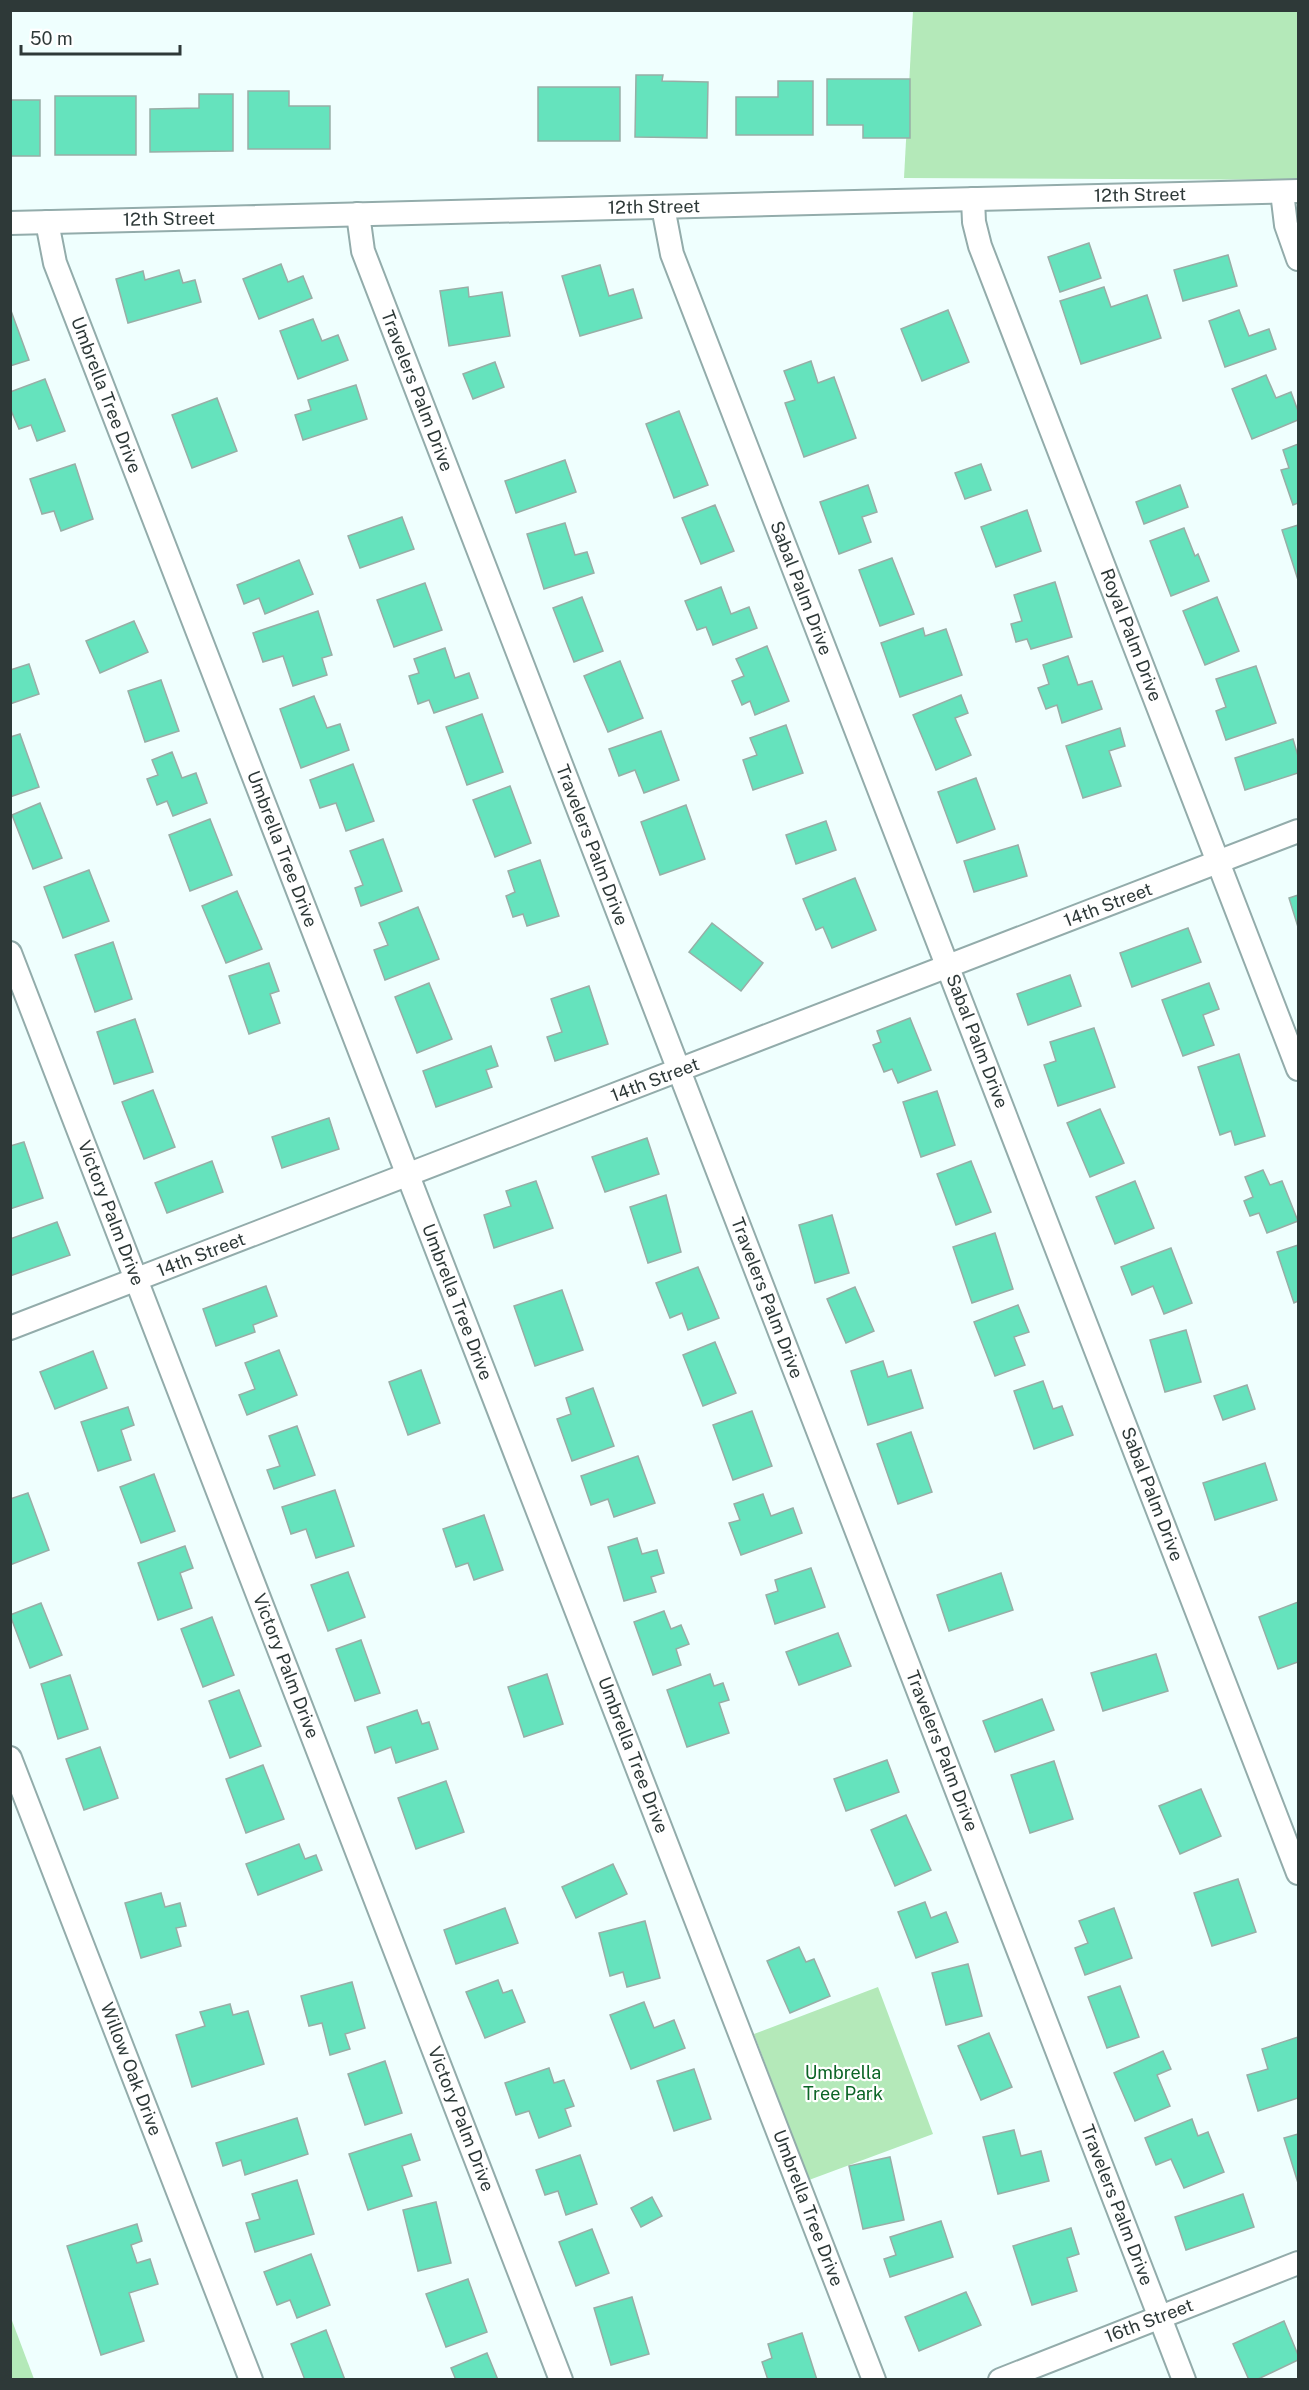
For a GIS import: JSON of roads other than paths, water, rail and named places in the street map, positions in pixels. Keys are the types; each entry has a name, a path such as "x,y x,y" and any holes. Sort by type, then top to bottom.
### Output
{"street":[{"name":"12th Street","path":"10,223 1290,191"},
{"path":"1290,191 1286,225 1299,259"},
{"name":"Royal Palm Drive","path":"973,199 974,222 980,246 1299,1069"},
{"name":"Sabal Palm Drive","path":"663,207 672,254 1299,1873"},
{"name":"Travelers Palm Drive","path":"358,214 363,251 1184,2379"},
{"name":"Umbrella Tree Drive","path":"47,222 55,263 874,2379"},
{"name":"14th Street","path":"10,1328 1299,831"},
{"name":"Victory Palm Drive","path":"10,953 561,2379"},
{"name":"Willow Oak Drive","path":"10,1758 251,2379"},
{"name":"16th Street","path":"1000,2379 1299,2263"}],"park label":[{"name":"Umbrella Tree Park","path":"843,2083"}]}
